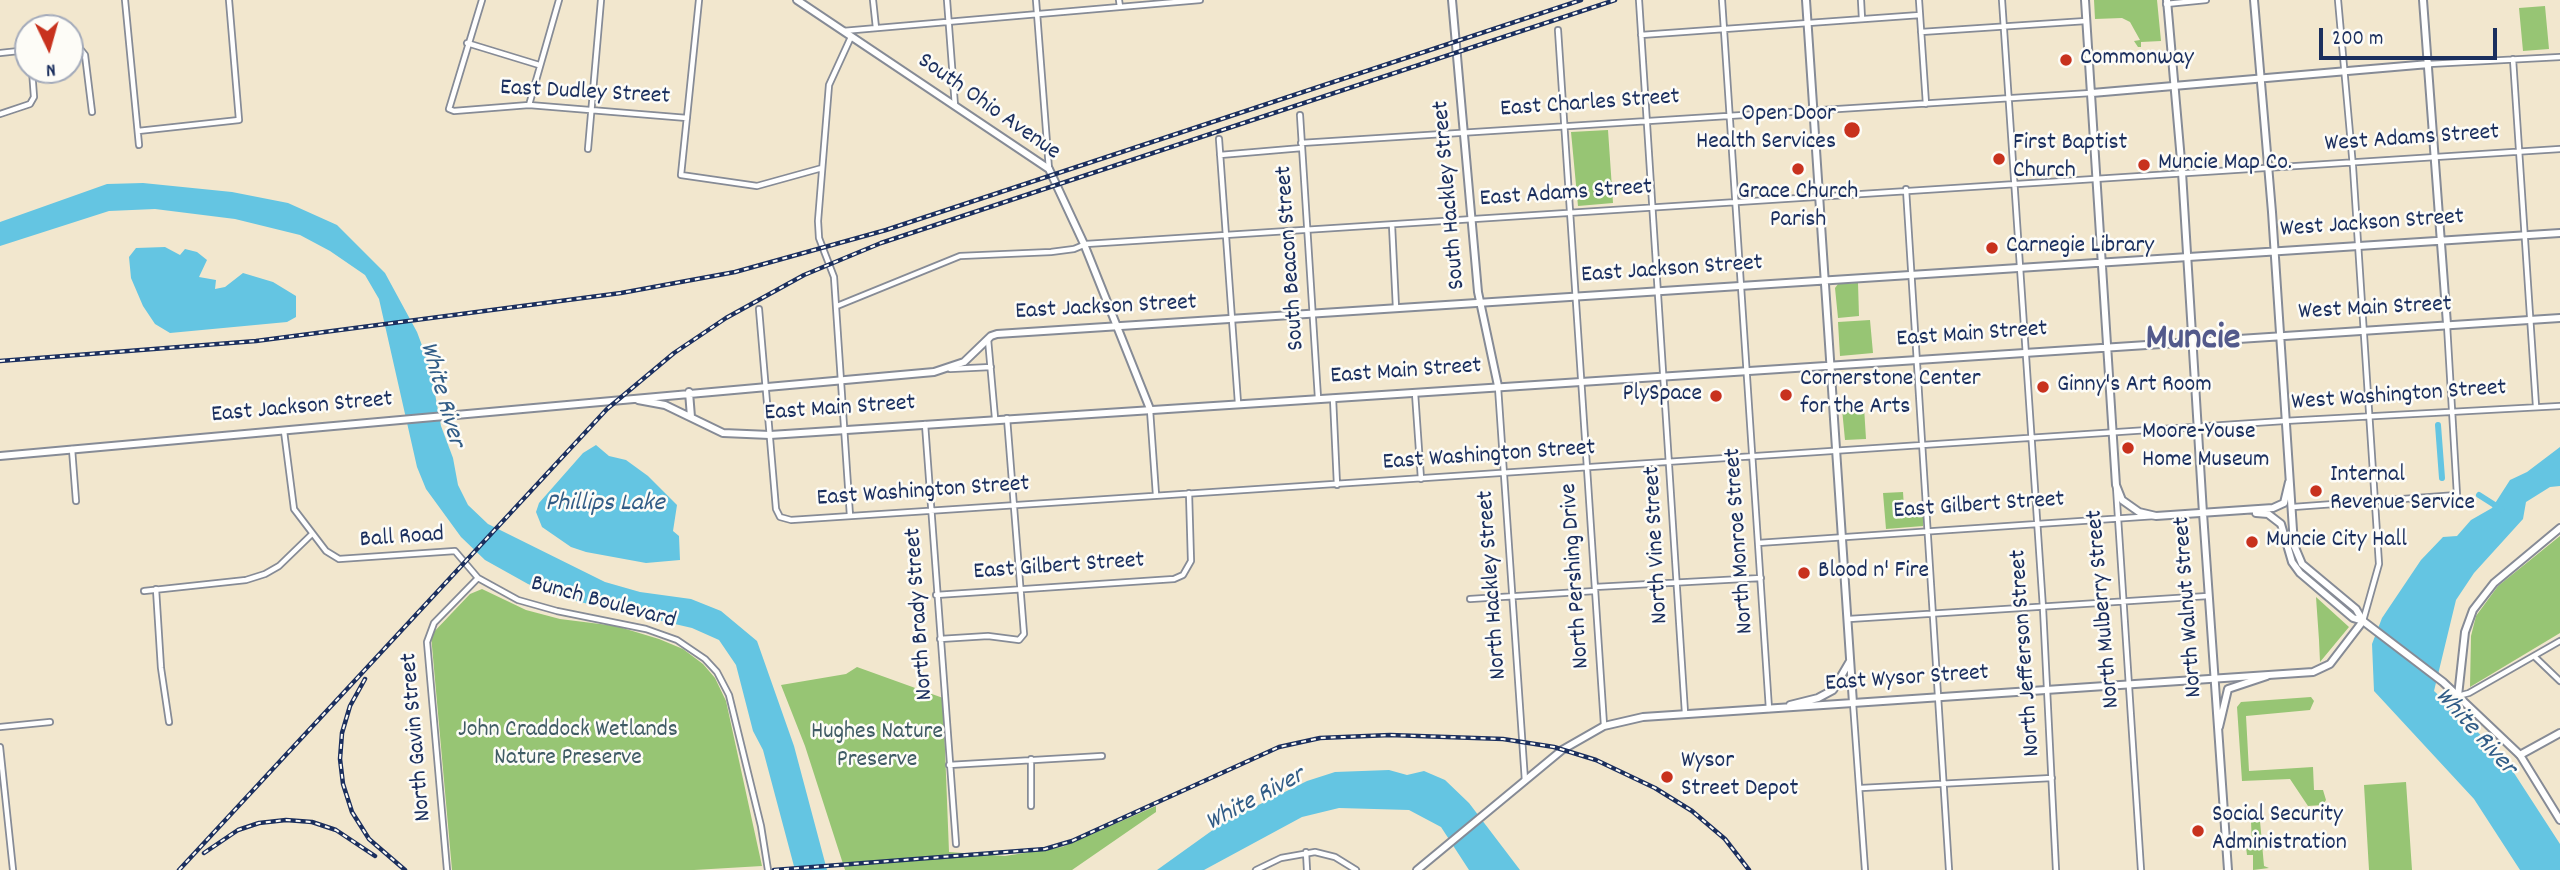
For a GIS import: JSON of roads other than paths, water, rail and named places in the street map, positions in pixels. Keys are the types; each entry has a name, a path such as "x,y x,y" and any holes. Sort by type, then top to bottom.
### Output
{"main road":[{"name":"South Ohio Avenue","path":"797,0 1049,169 1084,244 1150,409"},
{"name":"South Hackley Street","path":"1452,0 1480,303 1498,386"},
{"path":"1806,0 1853,703"},
{"name":"North Mulberry Street","path":"2085,0 2116,485"},
{"path":"2253,0 2268,167 2284,421 2298,558 2356,610 2363,621"},
{"path":"2423,0 2437,157 2447,324"},
{"name":"North Walnut Street","path":"2165,1 2182,172 2228,870"},
{"name":"East Charles Street","path":"2092,93 2429,64"},
{"name":"West Jackson Street","path":"2187,255 2560,233"},
{"name":"East Jackson Street","path":"0,456 945,369 964,362 997,334 2187,255"},
{"name":"West Main Street","path":"2192,341 2560,318"},
{"name":"East Main Street","path":"630,398 665,405 729,434 770,435 995,418 2192,341"},
{"path":"689,392 691,417"},
{"path":"2236,511 2278,506 2286,499 2289,482"},
{"path":"2116,485 2129,506 2156,516"},
{"path":"2236,511 2268,514 2278,521 2284,528 2288,553 2295,568 2353,618 2374,629 2458,695 2520,755 2560,820"},
{"name":"East Gilbert Street","path":"2156,516 2236,511"},
{"path":"2458,695 2465,632 2473,610 2494,583 2560,528"},
{"path":"2218,732 2228,689 2267,676 2324,669 2340,654 2363,621"},
{"path":"1782,709 1833,690 1840,683 1852,660"},
{"name":"East Wysor Street","path":"1417,870 1562,750 1604,726 1643,717 2046,688 2090,688 2129,683 2267,676"},
{"path":"2520,755 2560,733"}],"street":[{"path":"125,0 139,145"},
{"path":"138,131 235,122 240,112 229,0"},
{"path":"482,0 467,43 539,65"},
{"path":"529,105 559,0"},
{"path":"588,149 601,0"},
{"path":"699,0 681,175 757,186 821,168"},
{"path":"873,0 876,28"},
{"path":"947,0 955,107"},
{"path":"1036,0 1049,169"},
{"path":"1119,0 1120,7"},
{"path":"843,31 1200,0"},
{"name":"North Vine Street","path":"1639,0 1671,463 1685,713"},
{"name":"North Monroe Street","path":"1722,0 1769,710"},
{"path":"1861,0 1862,19"},
{"path":"1919,0 1926,104"},
{"name":"North Jefferson Street","path":"2002,0 2043,608 2056,870"},
{"path":"2165,1 2206,0"},
{"path":"2338,0 2359,244 2379,570 2363,621"},
{"path":"1641,35 1920,15"},
{"path":"1921,32 2086,21"},
{"name":"North Pershing Drive","path":"1558,30 1604,726"},
{"path":"850,516 837,306 833,274 818,234 829,85 851,37"},
{"name":"East Dudley Street","path":"467,43 449,108 454,111 529,105 687,118"},
{"path":"84,54 92,113"},
{"path":"2429,64 2560,57"},
{"path":"2513,60 2536,406"},
{"path":"0,114 30,104 34,97 33,84"},
{"name":"East Charles Street","path":"1220,155 1465,133 1815,108 2092,93"},
{"name":"South Beacon Street","path":"1300,115 1318,398"},
{"path":"1219,139 1238,403"},
{"name":"West Adams Street","path":"2182,172 2560,149"},
{"name":"East Adams Street","path":"837,306 960,256 1051,252 1074,249 1084,244 2182,172"},
{"path":"1906,189 1950,870"},
{"path":"1392,225 1396,309"},
{"path":"759,309 770,435"},
{"path":"2292,507 2455,496 2458,492 2447,324"},
{"path":"988,339 995,418"},
{"path":"945,369 991,367"},
{"name":"North Hackley Street","path":"1498,386 1525,781"},
{"path":"1415,392 1421,479"},
{"path":"1333,397 1337,485"},
{"name":"West Washington Street","path":"2197,427 2560,406"},
{"path":"1150,409 1156,495"},
{"path":"940,639 988,636 1022,638 1007,418"},
{"name":"North Brady Street","path":"925,423 956,844"},
{"name":"East Washington Street","path":"770,435 776,509 782,518 1337,485 2197,427"},
{"name":"Ball Road","path":"284,430 291,500 326,551 345,560 454,551 478,578"},
{"path":"72,449 76,501"},
{"name":"North Mulberry Street","path":"2116,485 2141,870"},
{"name":"East Gilbert Street","path":"936,595 1170,580 1183,575 1191,561 1189,493"},
{"name":"East Gilbert Street","path":"1758,543 2156,516"},
{"path":"144,591 246,580 265,574 279,566 312,534"},
{"name":"North Gavin Street","path":"447,870 427,642 435,623 478,578"},
{"name":"Bunch Boulevard","path":"478,578 530,605 628,624 665,635 705,659 717,672 729,695 759,816 768,870"},
{"path":"1470,599 1761,578"},
{"path":"156,589 161,668 169,722"},
{"path":"1849,619 2208,596"},
{"path":"2458,695 2469,693 2560,641"},
{"path":"2535,657 2560,681"},
{"path":"1853,703 1865,870"},
{"path":"0,727 50,723"},
{"path":"0,747 13,870"},
{"path":"949,765 1102,756"},
{"path":"1031,759 1031,806"},
{"path":"1861,788 2052,778"},
{"path":"1256,870 1281,858 1306,852 1335,857 1356,870"},
{"path":"1306,852 1307,870"}],"water":[{"path":"143,183 232,192 288,203 337,225 385,273 417,332 430,367 441,426 453,458 458,485 468,505 488,524 605,582 640,592 691,599 721,611 757,641 794,746 827,870 795,870 763,750 753,731 736,665 719,640 692,628 563,598 528,584 485,560 461,537 426,489 417,467 379,299 365,275 300,235 235,219 155,209 109,211 0,246 0,222 107,184"},
{"path":"165,247 180,255 185,249 197,252 207,260 199,277 216,280 215,289 225,287 243,273 273,282 296,296 296,317 287,322 170,333 155,324 143,306 131,278 129,257 136,248"},
{"name":"Phillips Lake","path":"596,445 609,456 626,460 648,476 677,505 673,531 679,536 680,560 646,563 586,552 571,547 542,527 536,512 539,503 583,453"},
{"name":"White River","path":"2560,447 2560,486 2550,487 2526,502 2523,519 2474,573 2456,600 2434,691 2503,756 2560,844 2560,870 2520,870 2474,799 2374,691 2372,644 2382,618 2421,560 2443,537 2457,536 2471,520 2492,508 2510,480 2527,472"},
{"path":"1389,770 1407,775 1424,771 1445,780 1469,803 1520,870 1469,870 1441,827 1409,810 1339,808 1302,817 1204,870 1157,870 1224,822 1307,781 1335,772"}],"waterway":[{"path":"2438,425 2442,478"},
{"path":"2479,495 2501,509"}],"railway":[{"path":"0,361 256,341 621,293 735,272 886,230 1581,0"},
{"path":"179,870 607,409 674,353 726,318 804,275 881,243 1615,0"},
{"path":"365,679 350,706 342,733 340,759 343,784 352,812 369,839 405,870"},
{"path":"774,870 1045,849 1072,841 1279,747 1320,738 1390,735 1503,739 1554,747 1596,760 1655,788 1692,811 1725,839 1749,870"},
{"path":"204,853 238,830 259,823 286,820 312,822 336,830 375,856"}],"place":[{"name":"Commonway","path":"2066,60"},
{"name":"Open Door Health Services","path":"1852,130"},
{"name":"First Baptist Church","path":"1999,159"},
{"name":"Muncie Map Co.","path":"2144,165"},
{"name":"Grace Church Parish","path":"1798,169"},
{"name":"Carnegie Library","path":"1992,248"},
{"name":"Ginny's Art Room","path":"2043,387"},
{"name":"Cornerstone Center for the Arts","path":"1786,395"},
{"name":"PlySpace","path":"1716,396"},
{"name":"Moore-Youse Home Museum","path":"2128,448"},
{"name":"Internal Revenue Service","path":"2316,491"},
{"name":"Muncie City Hall","path":"2252,542"},
{"name":"Blood n' Fire","path":"1804,573"},
{"name":"Wysor Street Depot","path":"1667,777"},
{"name":"Social Security Administration","path":"2198,831"}],"district":[{"name":"Muncie","path":"2193,342"}],"park label":[{"name":"John Craddock Wetlands Nature Preserve","path":"568,746"},
{"name":"Hughes Nature Preserve","path":"877,748"}]}
